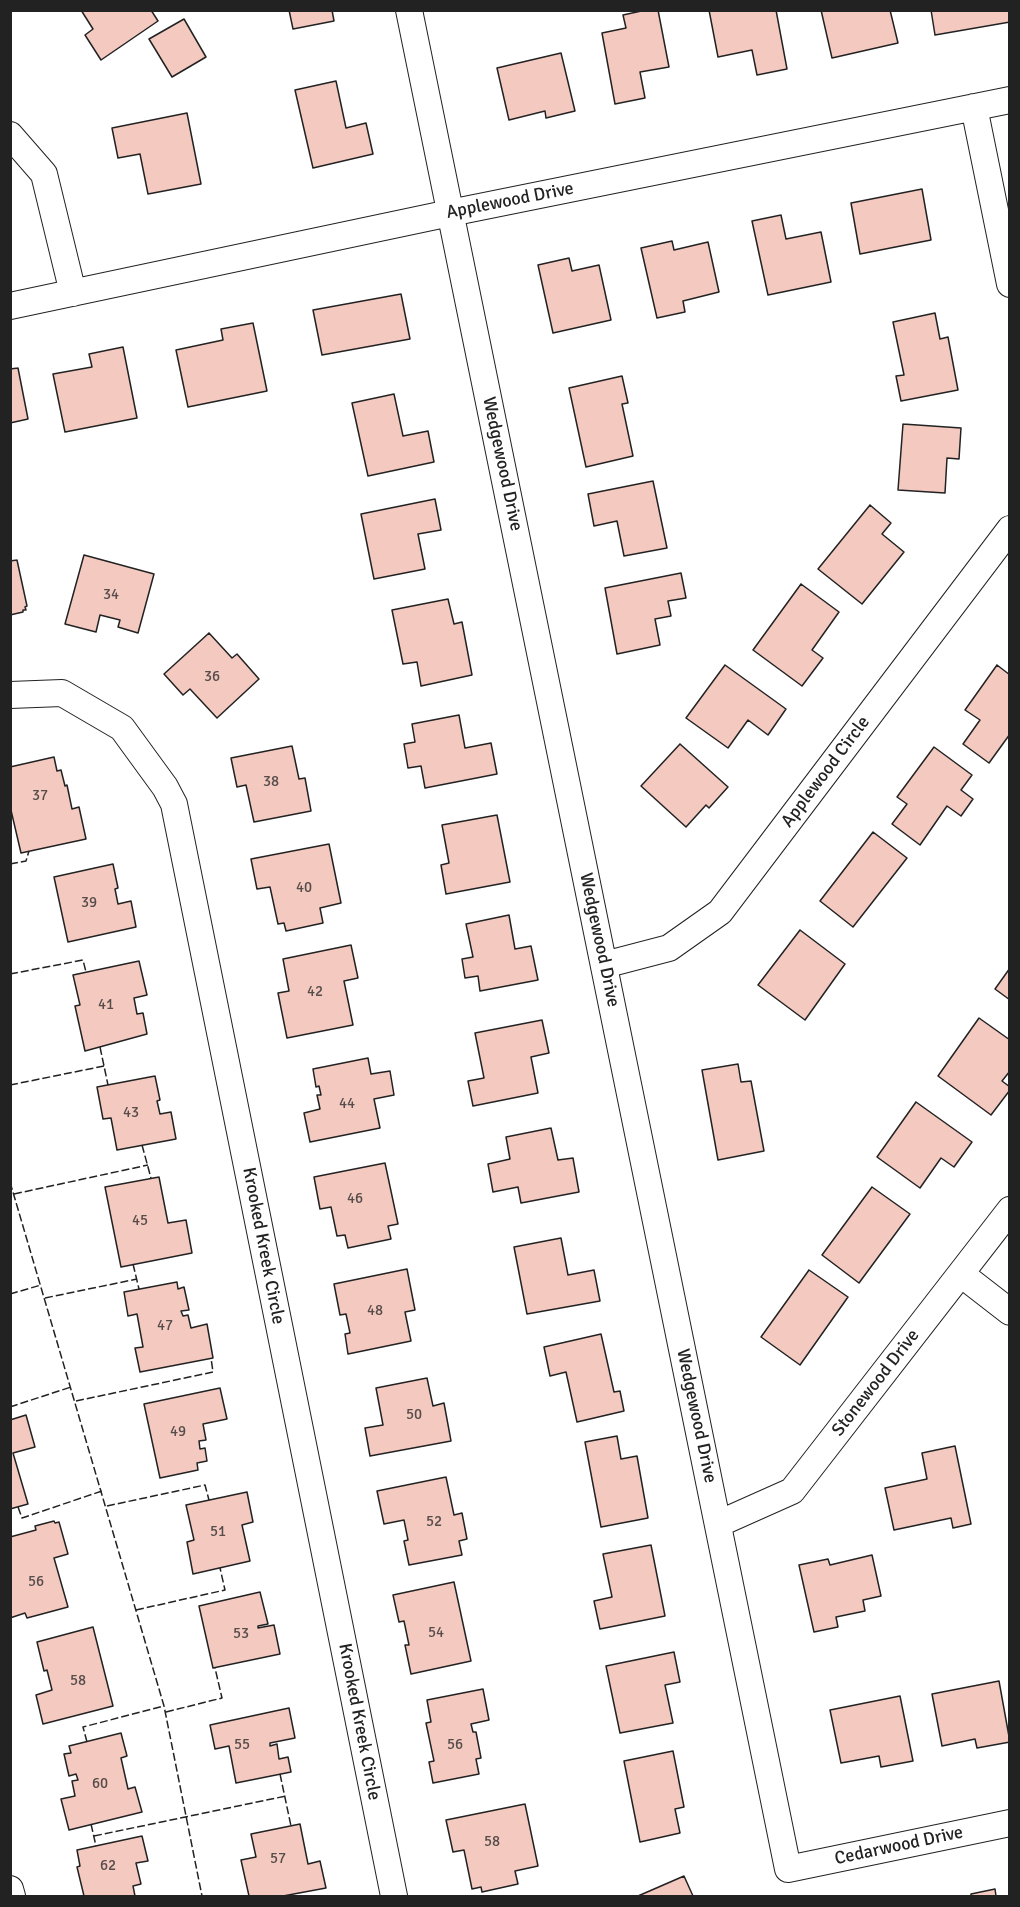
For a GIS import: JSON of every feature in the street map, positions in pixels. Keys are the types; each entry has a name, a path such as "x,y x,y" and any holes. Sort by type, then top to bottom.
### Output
{"street":[{"name":"Wedgewood Drive","path":"409,10 788,1869"},
{"name":"Applewood Drive","path":"10,306 450,213 1010,100"},
{"path":"974,107 1010,284"},
{"path":"10,135 44,174 73,293"},
{"name":"Applewood Circle","path":"604,965 669,948 720,912 1010,529"},
{"name":"Krooked Kreek Circle","path":"10,695 62,693 122,728 165,787 174,804 394,1896"},
{"name":"Stonewood Drive","path":"718,1524 792,1491 1010,1210"},
{"path":"961,1274 1010,1312"},
{"name":"Cedarwood Drive","path":"788,1869 1010,1823"},
{"path":"10,1889 12,1896"}],"building":[{"path":"81,10 151,10 158,21 101,60 85,35 93,29"},
{"path":"289,10 332,10 334,21 293,29"},
{"path":"658,10 669,67 640,72 645,98 615,104 602,33 626,28 623,15"},
{"path":"709,10 776,10 787,69 757,75 752,50 718,57"},
{"path":"821,10 890,10 898,43 832,58"},
{"path":"931,10 1010,10 1010,22 935,35"},
{"path":"184,19 206,57 172,77 149,39"},
{"path":"561,53 575,111 546,118 545,111 509,120 497,68"},
{"path":"336,81 346,128 366,123 373,154 313,168 295,90"},
{"path":"187,113 201,184 148,194 140,154 118,158 112,128"},
{"path":"922,189 931,240 860,254 851,203"},
{"path":"781,215 786,239 821,232 831,282 768,295 752,221"},
{"path":"672,241 674,250 708,242 719,292 683,301 685,312 657,318 641,248"},
{"path":"569,258 572,271 599,265 611,320 553,333 538,265"},
{"path":"401,294 410,339 322,355 313,310"},
{"path":"935,313 940,339 948,337 958,390 901,401 896,376 904,375 893,322"},
{"path":"253,323 267,391 188,407 176,350 223,340 221,329"},
{"path":"123,347 137,418 65,432 53,374 92,367 89,354"},
{"path":"18,368 28,419 10,423 10,369"},
{"path":"622,376 628,403 622,404 633,456 586,467 569,388"},
{"path":"394,394 403,436 428,431 434,462 368,476 352,403"},
{"path":"903,424 961,428 959,459 947,458 945,493 898,490"},
{"path":"653,481 667,548 624,556 617,521 594,526 588,494"},
{"path":"435,499 441,530 418,534 425,569 374,579 361,514"},
{"path":"870,505 891,523 882,534 904,552 862,604 818,569"},
{"path":"84,555 154,574 138,633 118,627 120,620 100,615 96,632 65,624"},
{"path":"17,560 27,606 23,612 10,615 10,561"},
{"path":"681,573 686,598 668,601 671,616 655,619 660,645 617,654 605,588"},
{"path":"801,584 839,612 812,650 823,658 802,686 753,650"},
{"path":"448,599 454,624 462,622 472,675 421,686 417,662 403,664 392,610"},
{"path":"209,633 232,658 237,654 259,679 217,718 190,689 183,695 164,674"},
{"path":"725,665 786,709 768,735 748,720 728,748 686,718"},
{"path":"997,665 1010,675 1010,734 989,763 963,744 980,720 965,710"},
{"path":"459,715 465,748 491,743 497,774 425,788 421,766 408,768 404,744 415,742 412,724"},
{"path":"680,744 728,787 709,808 706,805 686,827 641,786"},
{"path":"292,746 299,779 305,778 311,811 254,822 246,785 237,787 231,758"},
{"path":"934,747 972,775 961,790 973,799 961,816 947,806 920,845 892,824 907,804 897,797"},
{"path":"54,757 57,771 61,770 65,786 67,785 72,809 79,807 86,839 21,853 10,806 10,767"},
{"path":"497,815 510,882 446,894 441,865 449,863 442,825"},
{"path":"873,832 907,858 853,927 820,901"},
{"path":"329,844 341,903 320,908 323,923 286,931 284,923 278,924 270,887 257,889 251,859"},
{"path":"113,864 118,888 115,889 118,904 131,901 136,927 68,942 54,877"},
{"path":"509,915 515,949 531,946 538,980 480,991 478,976 465,978 462,959 473,957 466,924"},
{"path":"800,930 845,964 805,1020 758,985"},
{"path":"351,945 358,978 344,981 353,1025 287,1038 278,993 289,991 283,959"},
{"path":"139,961 147,995 134,998 137,1014 143,1013 147,1034 85,1051 75,1006 80,1005 73,975"},
{"path":"1010,968 1010,1000 995,989"},
{"path":"979,1018 1010,1040 1010,1071 1002,1081 1010,1087 1010,1090 991,1115 938,1076"},
{"path":"542,1020 549,1053 531,1057 538,1093 473,1106 468,1081 484,1078 475,1033"},
{"path":"368,1058 371,1074 390,1071 394,1095 374,1099 380,1128 310,1142 304,1113 320,1109 317,1095 321,1095 319,1086 316,1087 313,1069"},
{"path":"738,1064 741,1082 751,1081 764,1151 718,1160 702,1070"},
{"path":"155,1076 160,1100 157,1101 160,1114 171,1112 176,1139 117,1150 111,1118 103,1119 97,1087"},
{"path":"916,1102 972,1142 954,1167 941,1158 920,1188 877,1157"},
{"path":"551,1128 558,1160 573,1158 579,1192 521,1203 518,1187 493,1192 488,1164 510,1159 506,1137"},
{"path":"385,1163 398,1224 388,1226 391,1239 348,1248 345,1235 337,1236 331,1207 320,1209 314,1177"},
{"path":"159,1177 168,1223 186,1220 192,1253 121,1267 105,1187"},
{"path":"872,1187 910,1214 859,1283 822,1255"},
{"path":"561,1238 568,1275 594,1270 600,1301 527,1314 514,1247"},
{"path":"407,1269 415,1310 405,1312 411,1341 348,1354 345,1334 350,1333 346,1314 340,1315 334,1284"},
{"path":"809,1270 848,1297 800,1365 761,1337"},
{"path":"177,1282 178,1289 184,1287 189,1310 181,1311 183,1316 188,1315 191,1328 207,1324 213,1358 140,1372 135,1348 143,1347 137,1314 128,1316 124,1292"},
{"path":"601,1334 614,1392 620,1391 624,1411 577,1422 566,1372 550,1376 544,1347"},
{"path":"427,1378 433,1406 444,1403 451,1441 370,1456 365,1428 383,1425 376,1388"},
{"path":"220,1388 227,1419 203,1424 206,1440 199,1441 200,1449 205,1448 207,1461 197,1463 198,1470 160,1478 144,1404"},
{"path":"26,1415 35,1447 13,1453 28,1504 10,1509 10,1420"},
{"path":"617,1436 621,1459 637,1456 648,1518 601,1527 585,1442"},
{"path":"955,1446 971,1524 953,1528 951,1518 894,1530 885,1488 927,1479 922,1453"},
{"path":"446,1477 454,1515 462,1513 467,1539 459,1541 462,1555 409,1565 404,1541 408,1540 404,1520 384,1524 377,1491"},
{"path":"247,1492 253,1522 242,1525 250,1561 193,1574 187,1542 194,1540 186,1505"},
{"path":"54,1521 59,1522 68,1554 54,1558 68,1607 27,1618 25,1613 10,1618 10,1537 36,1530 35,1526"},
{"path":"651,1545 665,1616 600,1629 594,1601 612,1597 603,1554"},
{"path":"872,1555 881,1596 863,1600 865,1611 836,1617 838,1627 814,1632 799,1565 828,1559 830,1565"},
{"path":"454,1582 471,1661 411,1674 405,1645 409,1645 404,1621 399,1622 393,1595"},
{"path":"260,1592 268,1624 258,1626 258,1628 274,1625 280,1654 213,1668 199,1606"},
{"path":"93,1627 113,1706 43,1724 36,1695 52,1690 47,1670 44,1671 37,1642"},
{"path":"674,1652 680,1682 665,1685 673,1723 620,1733 606,1666"},
{"path":"999,1681 1010,1742 977,1748 975,1739 942,1746 932,1694"},
{"path":"483,1689 489,1720 471,1724 473,1732 476,1732 481,1758 476,1759 479,1774 433,1783 429,1762 434,1761 426,1723 431,1722 427,1700"},
{"path":"900,1696 913,1761 881,1767 879,1756 841,1763 830,1710"},
{"path":"289,1708 295,1738 270,1743 270,1746 277,1744 279,1759 288,1757 291,1772 236,1783 229,1746 215,1749 210,1725"},
{"path":"121,1733 127,1756 121,1758 128,1789 135,1787 142,1812 69,1830 61,1799 75,1796 72,1781 78,1780 76,1774 69,1776 64,1754 71,1753 69,1746"},
{"path":"673,1751 684,1807 675,1809 680,1833 640,1842 624,1761"},
{"path":"525,1804 538,1866 515,1871 518,1884 482,1892 481,1887 472,1889 464,1850 453,1852 446,1820"},
{"path":"300,1824 308,1864 320,1861 326,1888 283,1896 249,1896 241,1860 256,1857 251,1834"},
{"path":"142,1836 148,1861 136,1863 141,1884 133,1886 135,1896 84,1896 77,1867 80,1866 77,1850"},
{"path":"684,1876 693,1896 638,1896"},
{"path":"995,1889 996,1896 971,1896 971,1894"}],"fence":[{"path":"10,864 26,861 29,851"},
{"path":"10,974 83,960 86,972"},
{"path":"100,1047 108,1085"},
{"path":"10,1085 104,1066"},
{"path":"142,1145 151,1178"},
{"path":"14,1194 148,1165"},
{"path":"10,1182 164,1706 202,1896"},
{"path":"133,1264 139,1289"},
{"path":"45,1298 137,1279"},
{"path":"10,1294 41,1285"},
{"path":"76,1401 213,1372 211,1358"},
{"path":"10,1407 71,1387"},
{"path":"107,1506 205,1485 209,1500"},
{"path":"18,1507 22,1518 102,1491"},
{"path":"136,1610 225,1590 220,1568"},
{"path":"166,1712 222,1698 215,1668"},
{"path":"87,1742 83,1727 164,1706"},
{"path":"280,1774 291,1826"},
{"path":"94,1836 286,1796"},
{"path":"91,1824 96,1846"}]}
